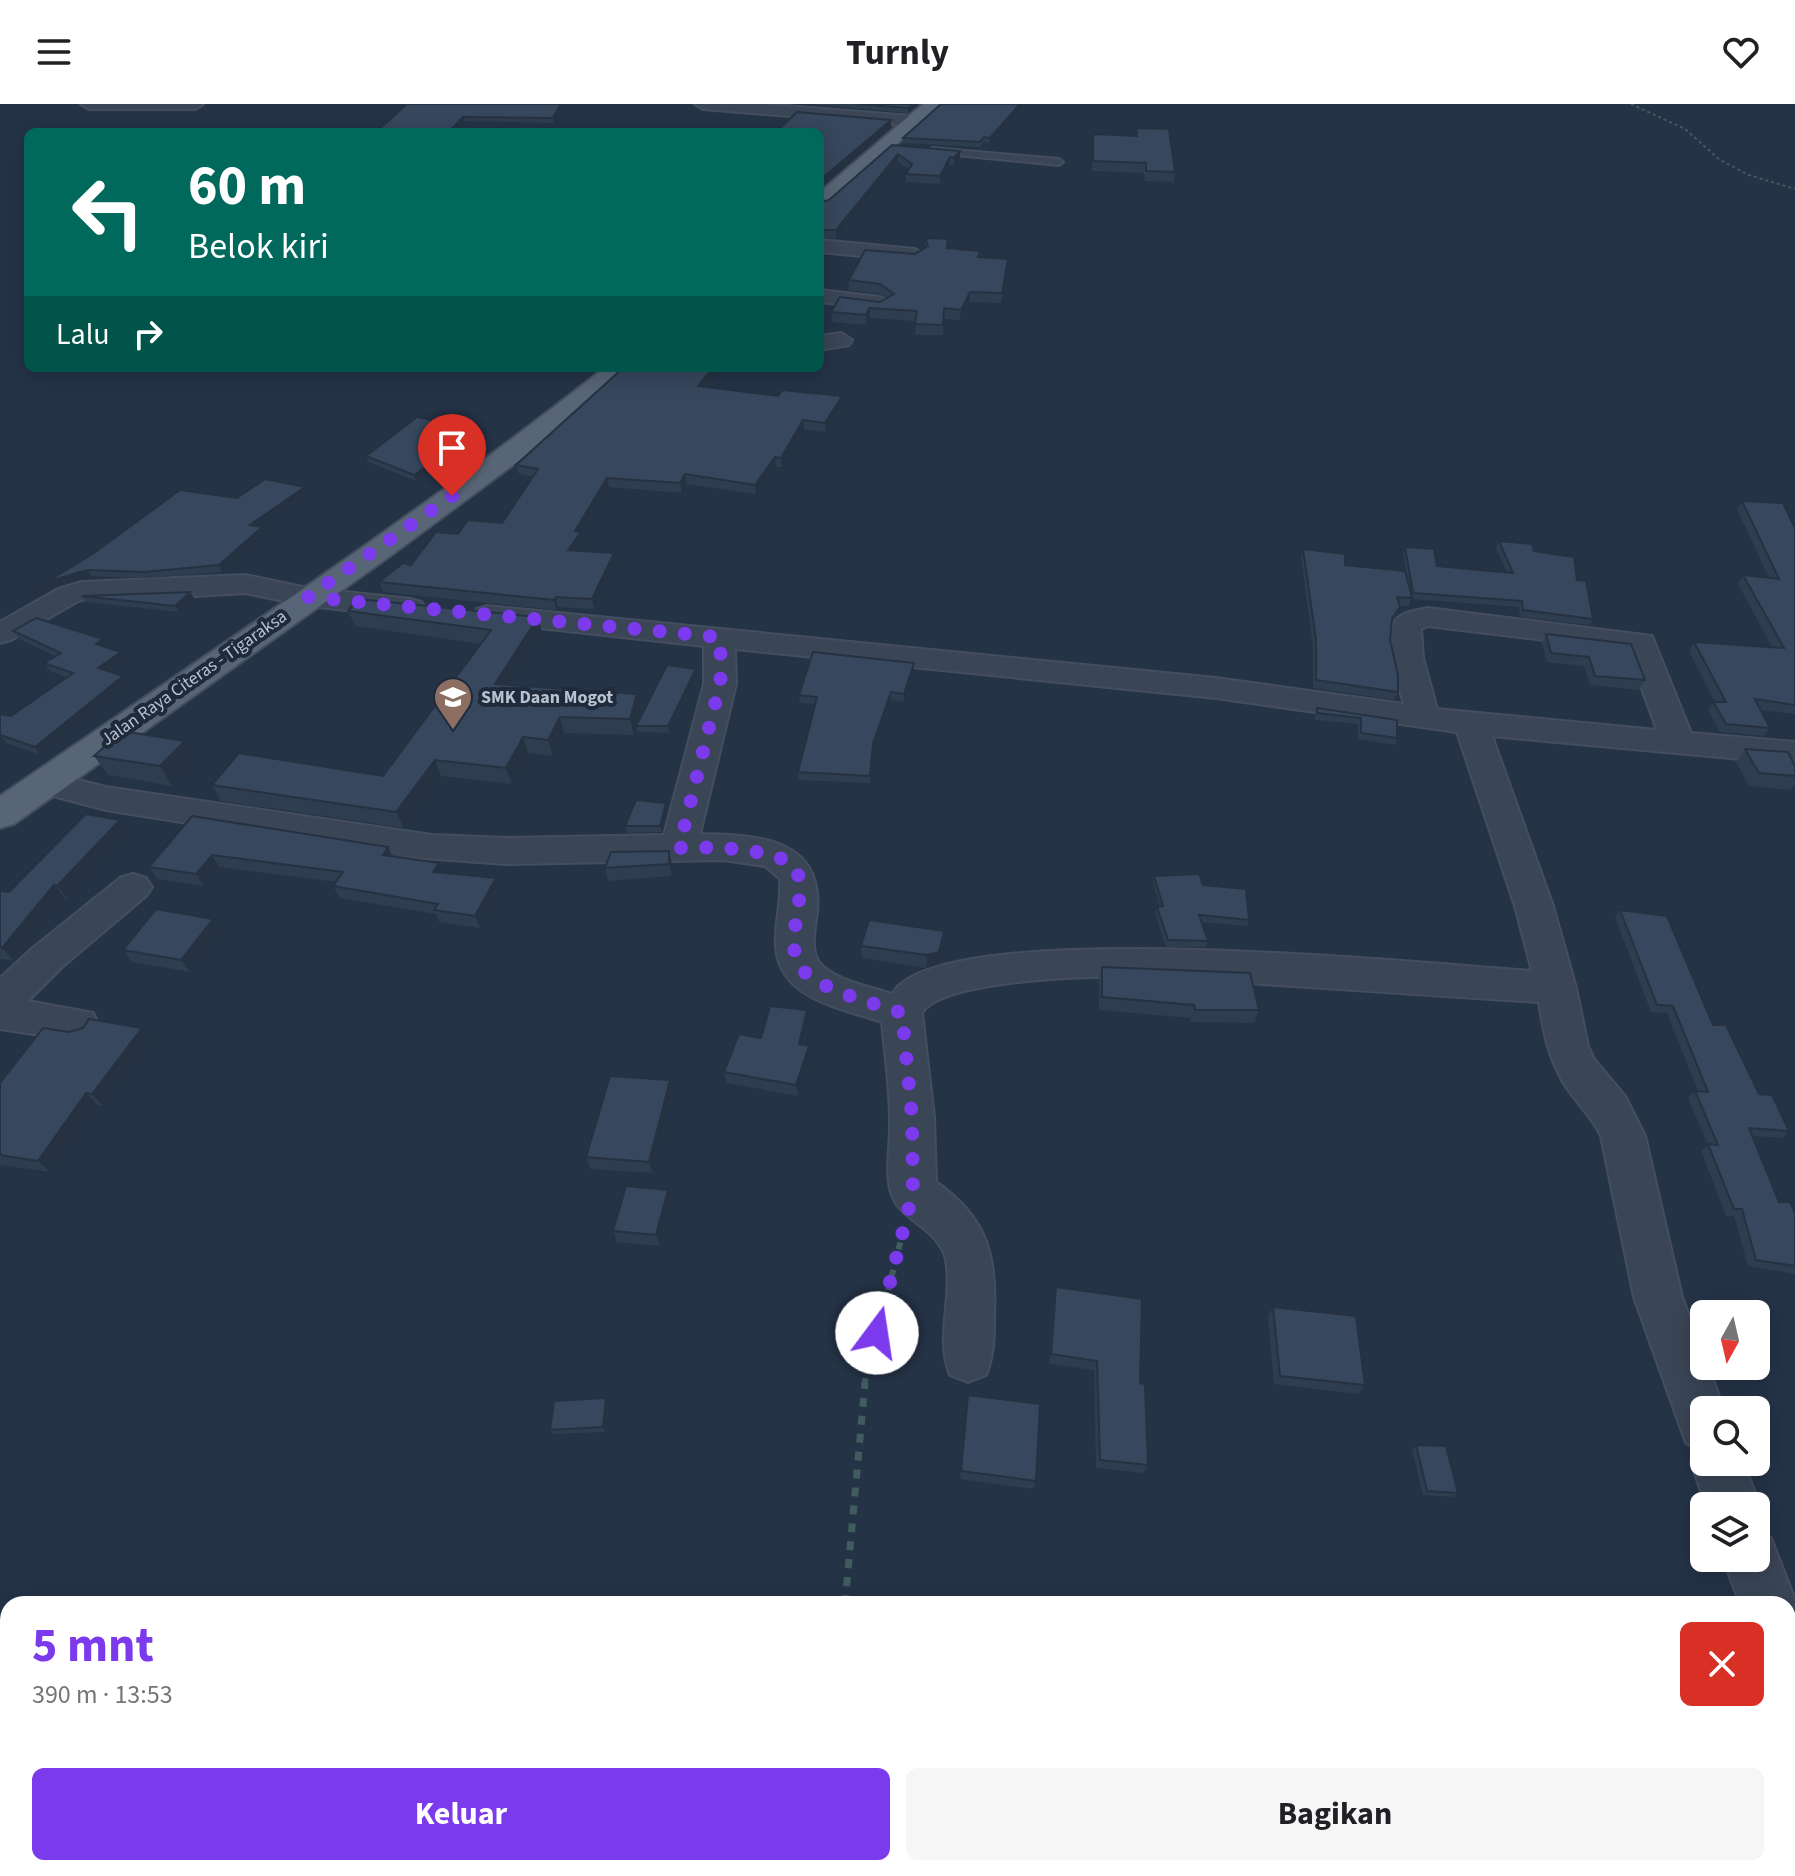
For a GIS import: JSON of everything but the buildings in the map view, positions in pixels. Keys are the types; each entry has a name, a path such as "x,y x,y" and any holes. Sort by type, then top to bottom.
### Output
{"main road":[{"path":"824,199 890,146 911,121 933,104"},
{"name":"Jalan Raya Citeras - Tigaraksa","path":"0,815 382,548 520,447 615,372"}],"street":[{"path":"89,104 195,104"},
{"path":"703,104 911,121"},
{"path":"824,246 915,255"},
{"path":"824,296 880,303"},
{"path":"0,634 68,595 92,588 148,590 230,583 308,597 1216,688 1471,724 1795,753"},
{"path":"1624,609 1641,642 1678,743"},
{"path":"1423,716 1406,642 1406,629 1413,620 1428,617 1641,642"},
{"path":"679,848 720,684 722,664 718,637"},
{"path":"1471,724 1534,906 1556,988 1567,1046 1578,1070 1610,1109 1623,1136 1658,1297 1694,1396"},
{"path":"46,783 138,802 445,850 679,848 751,852 777,857 793,866 798,876 799,899 793,946 798,964 808,977 902,1013"},
{"path":"0,1003 48,957 133,887"},
{"path":"968,1358 969,1257 949,1223 933,1205 913,1192 912,1117 902,1013 912,995 932,983 972,973 1089,962 1197,965 1556,988"},
{"path":"0,1013 79,1025"},
{"path":"1756,1572 1765,1596"}],"lane":[{"path":"927,150 1059,162"}],"path":[{"path":"1631,104 1685,129 1720,160 1749,175 1795,189"},
{"path":"846,1596 863,1390 913,1192"}],"place":[{"name":"SMK Daan Mogot","path":"453,731"}],"route":[{"path":"452,496 308,597 718,637 722,664 720,684 679,848 751,852 777,857 793,866 798,876 799,899 793,946 798,964 808,977 902,1013 912,1117 913,1192 877,1333"}]}
